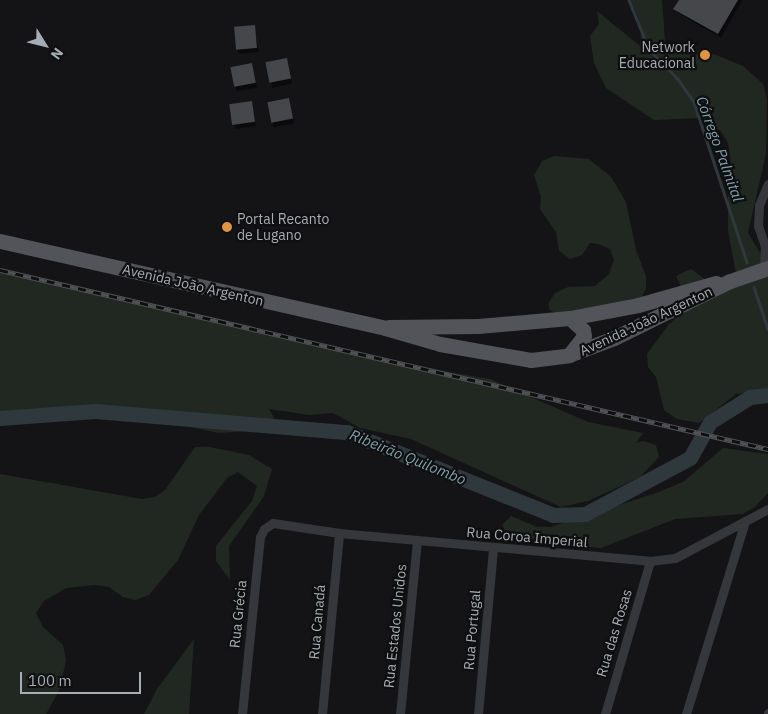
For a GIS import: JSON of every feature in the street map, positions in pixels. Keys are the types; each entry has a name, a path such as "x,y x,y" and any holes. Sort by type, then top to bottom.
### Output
{"main road":[{"name":"Avenida João Argenton","path":"0,241 385,328 478,352 531,360 569,356 614,338 730,281 758,272"},
{"name":"Avenida João Argenton","path":"385,328 478,326 570,318 638,305 704,284 730,281"},
{"path":"569,356 584,336 583,330 570,318"}],"street":[{"path":"758,272 766,245 758,226 759,205 768,184"},
{"name":"Rua Coroa Imperial","path":"273,523 338,533 650,561 675,558 768,509"},
{"path":"686,714 745,522"},
{"name":"Rua Grécia","path":"242,714 260,537 264,529 273,523"},
{"name":"Rua Canadá","path":"322,714 338,533"},
{"name":"Rua Estados Unidos","path":"400,714 417,540"},
{"name":"Rua Portugal","path":"478,714 493,548"},
{"name":"Rua das Rosas","path":"605,714 650,561"}],"shaded area":[{"path":"627,0 662,0 665,41 677,50 706,51 743,66 763,84 767,99 766,153 748,233 768,266 768,391 736,394 699,423 677,419 664,410 656,377 648,367 647,354 669,324 690,306 676,276 691,269 714,286 736,273 728,231 728,182 732,170 728,143 721,131 699,118 654,120 606,88 594,63 590,36 599,24 597,11 640,46 641,32 638,17 632,4"},
{"path":"554,156 589,159 611,177 626,202 636,250 646,276 646,289 640,300 556,314 550,310 548,304 555,293 568,287 595,286 609,274 614,260 610,249 598,244 590,243 582,255 570,259 559,251 556,232 540,209 541,197 534,175 542,161"},
{"path":"0,269 402,364 490,379 588,422 643,433 636,443 643,441 656,445 659,457 640,477 588,501 561,507 411,439 360,428 333,413 309,415 269,409 276,421 267,430 218,433 191,427 173,417 144,413 76,415 0,426"},
{"path":"195,447 210,447 249,455 272,469 264,496 229,546 230,580 216,561 216,546 252,501 257,486 238,472 227,478 199,515 178,560 149,595 136,600 123,597 109,587 95,585 66,588 44,601 36,613 43,627 63,645 66,660 60,689 46,714 0,714 0,474 142,499 155,497 165,490"},
{"path":"723,448 768,454 768,493 755,507 743,514 675,519 601,548 520,541 508,535 502,525 511,516 537,527 551,527 656,493 683,482"},
{"path":"194,639 189,714 144,714 157,689"}],"building":[{"path":"679,0 738,0 718,34 673,9"},
{"path":"255,25 257,48 236,50 234,27"},
{"path":"287,58 291,79 269,83 265,62"},
{"path":"252,63 256,83 234,87 230,67"},
{"path":"289,98 293,119 271,123 267,102"},
{"path":"252,101 255,122 232,125 229,104"}],"waterway":[{"name":"Córrego Palmital","path":"629,0 649,49 678,79 694,102 747,262"},
{"name":"Córrego Palmital","path":"754,287 768,329"},
{"name":"Ribeirão Quilombo","path":"0,418 95,411 347,432 553,515 585,514 690,458 710,422 750,397 768,395"}],"railway":[{"path":"0,270 768,449"}],"place":[{"name":"Network Educacional","path":"705,55"},
{"name":"Portal Recanto de Lugano","path":"227,227"}]}
